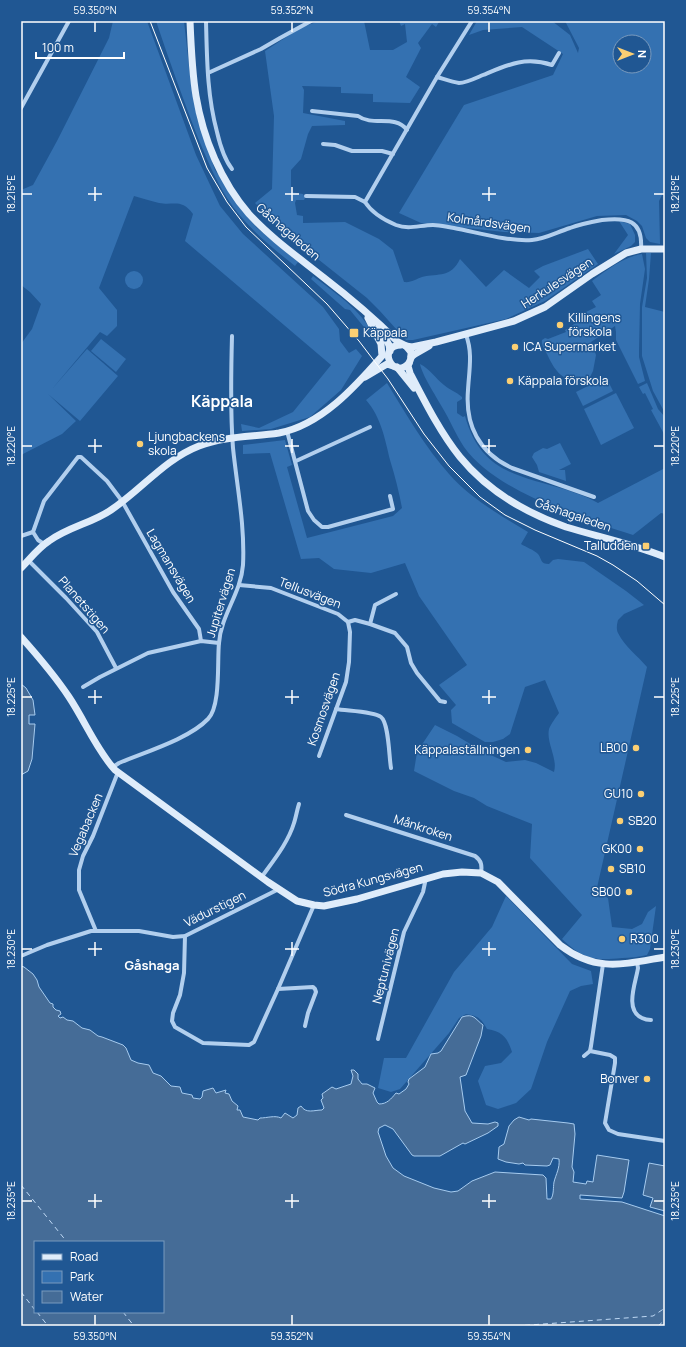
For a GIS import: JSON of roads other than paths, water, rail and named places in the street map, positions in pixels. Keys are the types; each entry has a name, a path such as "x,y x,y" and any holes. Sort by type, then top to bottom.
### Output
{"street":[{"path":"21,108 68,21"},
{"name":"Gåshagaleden","path":"190,21 195,84 199,111 212,150 232,191 249,214 268,232 410,350 410,360 408,366 410,373 449,442 461,458 485,482 510,500 531,512 565,526 634,546 665,557"},
{"path":"206,21 209,95 215,124 224,155 232,169"},
{"path":"208,73 262,50 311,21"},
{"path":"365,202 437,77 472,21"},
{"path":"437,77 461,82 477,78 510,64 543,62 552,65 559,54"},
{"path":"312,111 358,116 364,120 398,123 404,126 407,130"},
{"path":"323,144 335,145 352,151 382,151 393,154"},
{"name":"Kolmårdsvägen","path":"306,196 355,197 365,202 371,210 381,217 403,227 413,228 438,226 519,240 537,240 590,222 624,219 633,223 640,232 642,240 641,249"},
{"name":"Herkulesvägen","path":"404,346 412,347 466,335 528,316 556,300 626,253 641,249 665,249"},
{"path":"359,307 367,317 382,348 387,353"},
{"name":"Gåshagaleden","path":"378,324 388,342 387,353 389,361 425,400"},
{"path":"466,335 471,353 468,416 474,434 485,448 500,461 512,468 594,497"},
{"name":"Jupitervägen","path":"115,770 119,763 198,728 209,718 215,705 217,693 219,643 224,621 239,585 244,542 231,417 232,336"},
{"name":"Herkulesvägen","path":"410,360 415,354 436,342"},
{"path":"21,568 44,544 60,534 105,514 185,452 209,443 287,431 309,422 325,412 362,379 395,345 404,346"},
{"path":"362,379 387,364 396,367 404,367 410,360"},
{"path":"296,461 370,427"},
{"path":"287,431 308,511 314,520 322,527 328,527 392,509 390,496"},
{"name":"Lagmansvägen","path":"33,532 44,501 70,466 79,457 85,459 113,487 122,501 173,592 199,629 201,641"},
{"path":"21,536 33,532 38,540 44,544"},
{"name":"Planetstigen","path":"28,560 97,632 116,668"},
{"name":"Tellusvägen","path":"239,585 271,588 338,614 348,622 355,620 395,633 406,647 411,663 417,672 440,701 445,702"},
{"path":"370,624 375,604 396,594"},
{"name":"Kosmosvägen","path":"319,756 346,682 349,662 350,632 348,622"},
{"name":"Södra Kungsvägen","path":"21,637 45,665 69,697 115,770 277,890 297,901 324,906 337,904 426,878 454,872 481,873 498,882 560,945 584,960 603,964 637,962 665,957"},
{"path":"83,687 116,668 148,653 201,641 219,643"},
{"path":"336,709 375,714 382,718 386,725 390,768"},
{"name":"Vegabacken","path":"96,931 79,890 79,870 83,856 101,816 115,770"},
{"path":"261,878 291,832 299,804"},
{"name":"Månkroken","path":"346,814 475,856 482,864 481,873"},
{"name":"Neptunivägen","path":"378,1040 404,932 423,892 426,878"},
{"name":"Vädurstigen","path":"21,956 79,934 96,931 139,931 172,937 185,936 277,890"},
{"path":"185,936 184,973 180,995 173,1013 172,1021 175,1027 203,1043 250,1045 254,1042 314,905"},
{"path":"637,962 638,968 632,1005 638,1016 651,1020"},
{"path":"584,1056 590,1051 603,964"},
{"path":"278,989 315,988 316,992 305,1026"},
{"path":"590,1051 610,1055 615,1058 616,1063 605,1123 609,1130 618,1134 665,1141"}],"water":[{"path":"21,684 26,688 33,700 35,715 29,715 29,724 35,724 32,759 28,771 21,775"},
{"path":"21,966 33,974 39,987 50,1003 53,1004 53,1007 56,1010 60,1011 61,1014 58,1016 60,1018 63,1017 67,1020 73,1021 82,1028 90,1030 98,1036 123,1045 126,1048 131,1060 149,1065 153,1073 161,1076 171,1086 180,1087 182,1093 192,1095 193,1098 200,1099 203,1091 213,1088 216,1093 226,1090 225,1093 229,1094 232,1101 238,1106 237,1110 240,1110 243,1117 258,1120 260,1118 271,1117 281,1118 285,1113 293,1118 297,1115 298,1108 301,1106 308,1111 322,1110 324,1108 321,1100 323,1098 322,1094 332,1087 336,1089 351,1084 353,1076 351,1070 354,1070 358,1074 358,1079 362,1084 367,1084 375,1088 373,1093 379,1104 387,1102 396,1093 399,1094 406,1089 409,1084 409,1079 425,1067 431,1054 441,1051 462,1017 472,1016 483,1025 481,1036 466,1075 460,1077 465,1111 472,1123 488,1124 495,1122 498,1123 498,1126 488,1133 465,1144 463,1143 440,1156 414,1156 393,1129 385,1125 379,1128 378,1132 386,1156 393,1168 404,1176 434,1188 451,1192 458,1191 472,1181 495,1172 543,1175 546,1178 547,1199 551,1199 559,1159 553,1158 550,1165 547,1166 506,1162 498,1159 499,1147 504,1144 509,1126 519,1117 529,1120 574,1124 575,1134 572,1167 574,1172 573,1182 586,1184 587,1181 593,1182 597,1155 629,1160 622,1198 580,1195 580,1199 622,1202 665,1216 665,1326 21,1326"},
{"path":"649,1163 665,1166 665,1211 650,1207 653,1198 643,1195"}],"tram line":[{"path":"150,21 207,168 227,202 246,227 327,304 359,341 388,379 424,434 449,466 480,497 505,515 535,530 597,556 637,581 665,605"}],"place":[{"name":"Killingens förskola","path":"560,325"},
{"name":"Käppala","path":"354,333"},
{"name":"ICA Supermarket","path":"515,347"},
{"name":"Käppala förskola","path":"510,381"},
{"name":"Ljungbackens skola","path":"140,444"},
{"name":"Talludden","path":"646,546"},
{"name":"LB00","path":"636,748"},
{"name":"Käppalaställningen","path":"528,750"},
{"name":"GU10","path":"641,794"},
{"name":"SB20","path":"620,821"},
{"name":"GK00","path":"640,849"},
{"name":"SB10","path":"611,869"},
{"name":"SB00","path":"629,892"},
{"name":"R300","path":"622,939"},
{"name":"Bonver","path":"647,1079"}],"district":[{"name":"Käppala","path":"222,401"},
{"name":"Gåshaga","path":"152,965"}]}
